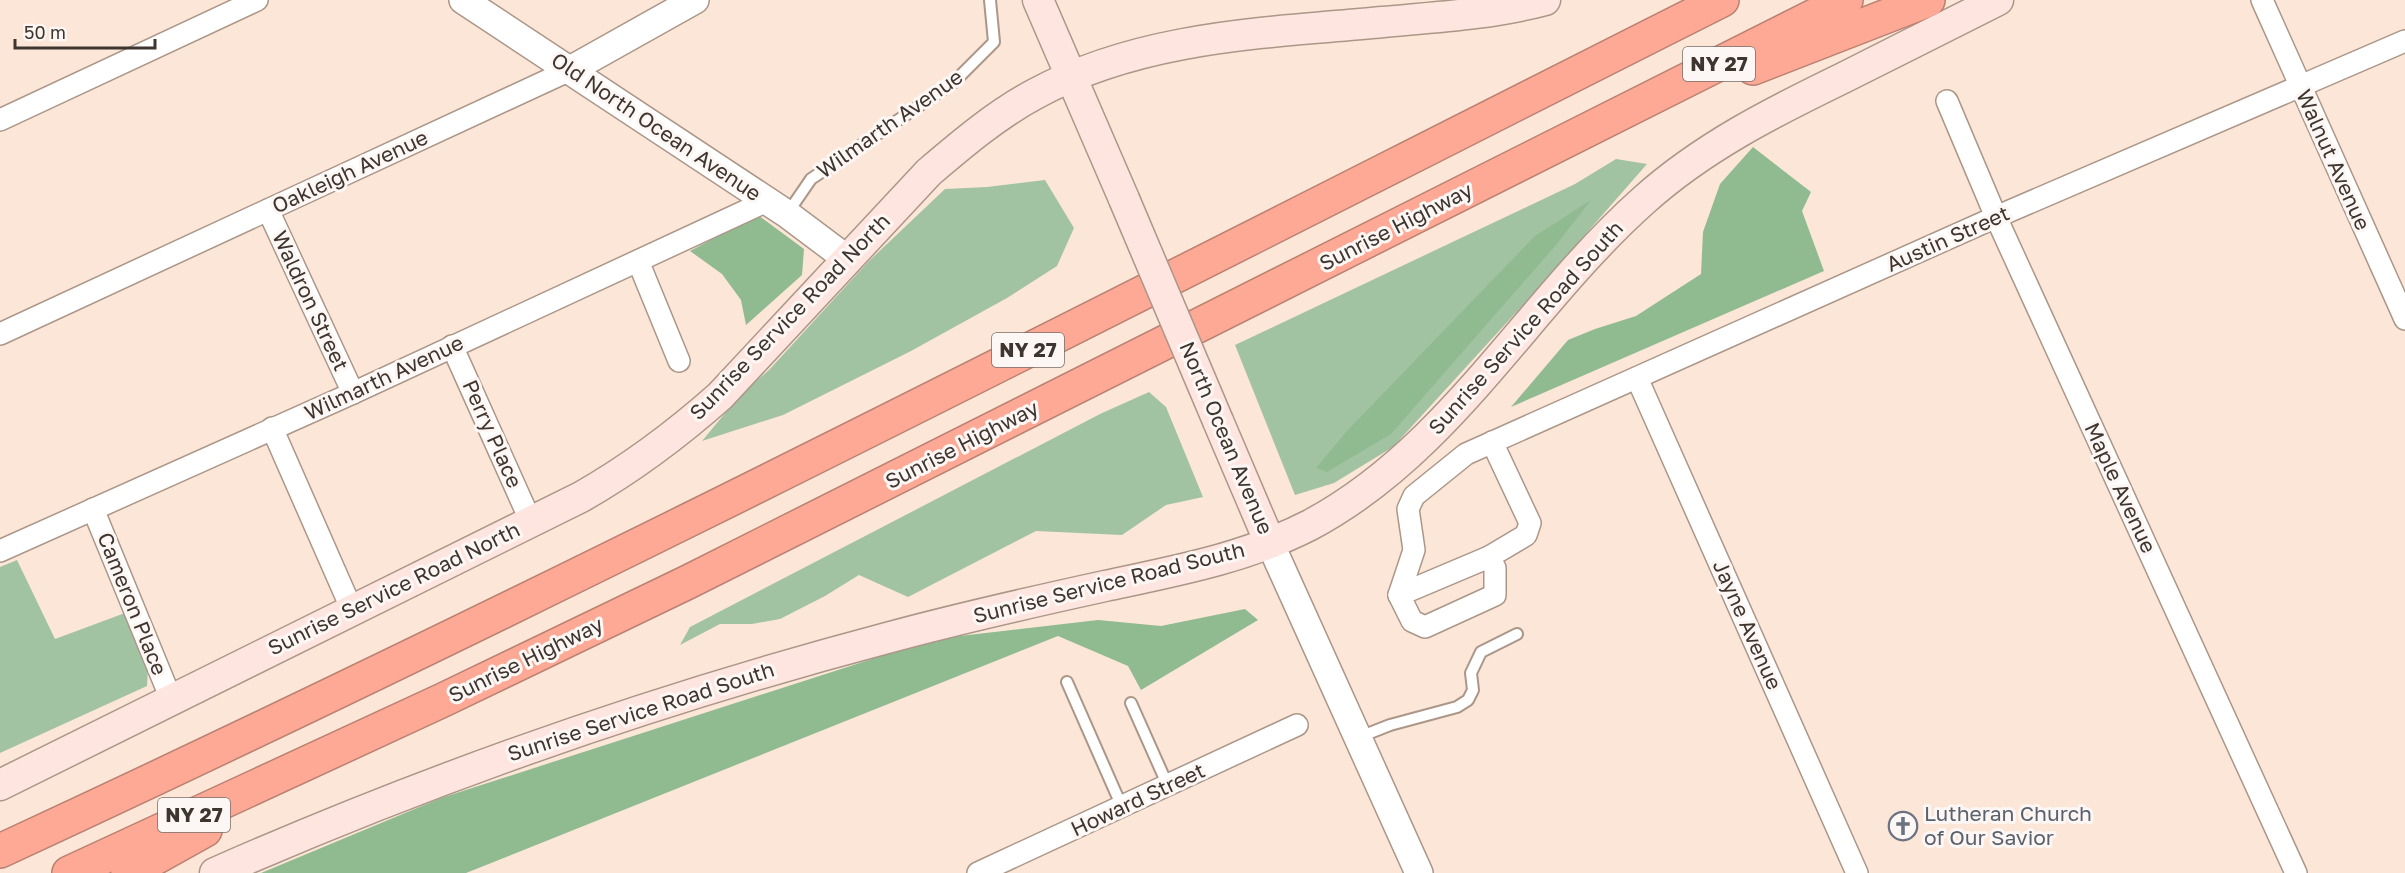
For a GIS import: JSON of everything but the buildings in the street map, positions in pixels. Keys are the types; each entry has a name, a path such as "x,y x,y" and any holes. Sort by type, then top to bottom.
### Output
{"highway":[{"name":"NY 27","path":"0,851 157,778 731,499 1722,0"},
{"name":"Sunrise Highway","path":"69,873 319,758 729,562 1846,0"},
{"path":"1591,128 1928,0"},
{"path":"128,873 182,844 319,758"},
{"path":"0,834 157,778"}],"main road":[{"name":"North Ocean Avenue","path":"1038,0 1270,543"},
{"name":"Sunrise Service Road North","path":"0,785 531,522 614,478 684,428 720,396 929,172 964,142 1033,95 1119,59 1193,41 1483,13 1545,0"},
{"name":"Sunrise Service Road South","path":"215,873 359,811 548,741 651,706 896,635 1232,557 1307,527 1331,512 1414,450 1465,397 1592,252 1641,202 1668,180 1723,141 1764,118 1998,0"}],"street":[{"path":"0,120 257,0"},
{"name":"Old North Ocean Avenue","path":"463,0 777,208 847,259"},
{"name":"Oakleigh Avenue","path":"0,334 570,70 695,0"},
{"name":"Walnut Avenue","path":"2262,0 2405,319"},
{"name":"Austin Street","path":"1399,595 1414,550 1408,509 1414,496 1466,454 1996,217 2405,41"},
{"name":"Maple Avenue","path":"1947,101 1996,217 2296,873"},
{"name":"Wilmarth Avenue","path":"0,551 353,393 638,261 777,208"},
{"name":"Waldron Street","path":"268,210 353,393"},
{"path":"638,261 679,361"},
{"name":"Perry Place","path":"452,346 531,522"},
{"name":"Jayne Avenue","path":"1637,378 1857,873"},
{"path":"272,428 352,610"},
{"path":"1489,557 1495,568 1495,595 1425,627 1412,621 1399,595 1489,557 1526,535 1530,523 1492,442"},
{"name":"Cameron Place","path":"93,509 171,699"},
{"name":"North Ocean Avenue","path":"1270,543 1341,705 1419,873"},
{"name":"Howard Street","path":"978,873 1020,865 1122,807 1297,725"}],"lane":[{"name":"Wilmarth Avenue","path":"777,208 811,180 953,83 994,42 990,0"},
{"path":"1357,738 1390,725 1457,707 1468,700 1473,690 1471,673 1481,652 1517,634"},
{"path":"1067,682 1122,807"},
{"path":"1131,703 1168,786"}],"green space":[{"path":"1753,147 1811,192 1802,211 1824,271 1511,407 1568,340 1636,316 1701,274 1703,232 1720,184"},
{"path":"1616,159 1647,164 1542,284 1393,447 1334,483 1295,495 1235,345 1575,184"},
{"path":"1045,180 1074,228 1057,266 1007,298 911,351 783,415 702,441 741,394 769,370 868,262 945,189"},
{"path":"1591,200 1556,245 1391,434 1327,472 1316,468 1346,432 1535,236"},
{"path":"758,215 804,249 802,275 746,325 741,300 722,274 690,251"},
{"path":"1149,392 1166,407 1203,497 1166,505 1122,535 1036,531 908,597 859,575 825,596 780,619 752,624 720,624 680,645 690,627 1100,414"},
{"path":"17,560 55,639 125,613 148,666 147,686 0,753 0,567"},
{"path":"1245,609 1258,620 1141,690 1128,666 1058,636 466,873 261,873 441,798 934,639 1098,620 1161,626"}],"place":[{"name":"Lutheran Church of Our Savior","path":"1903,826"}]}
